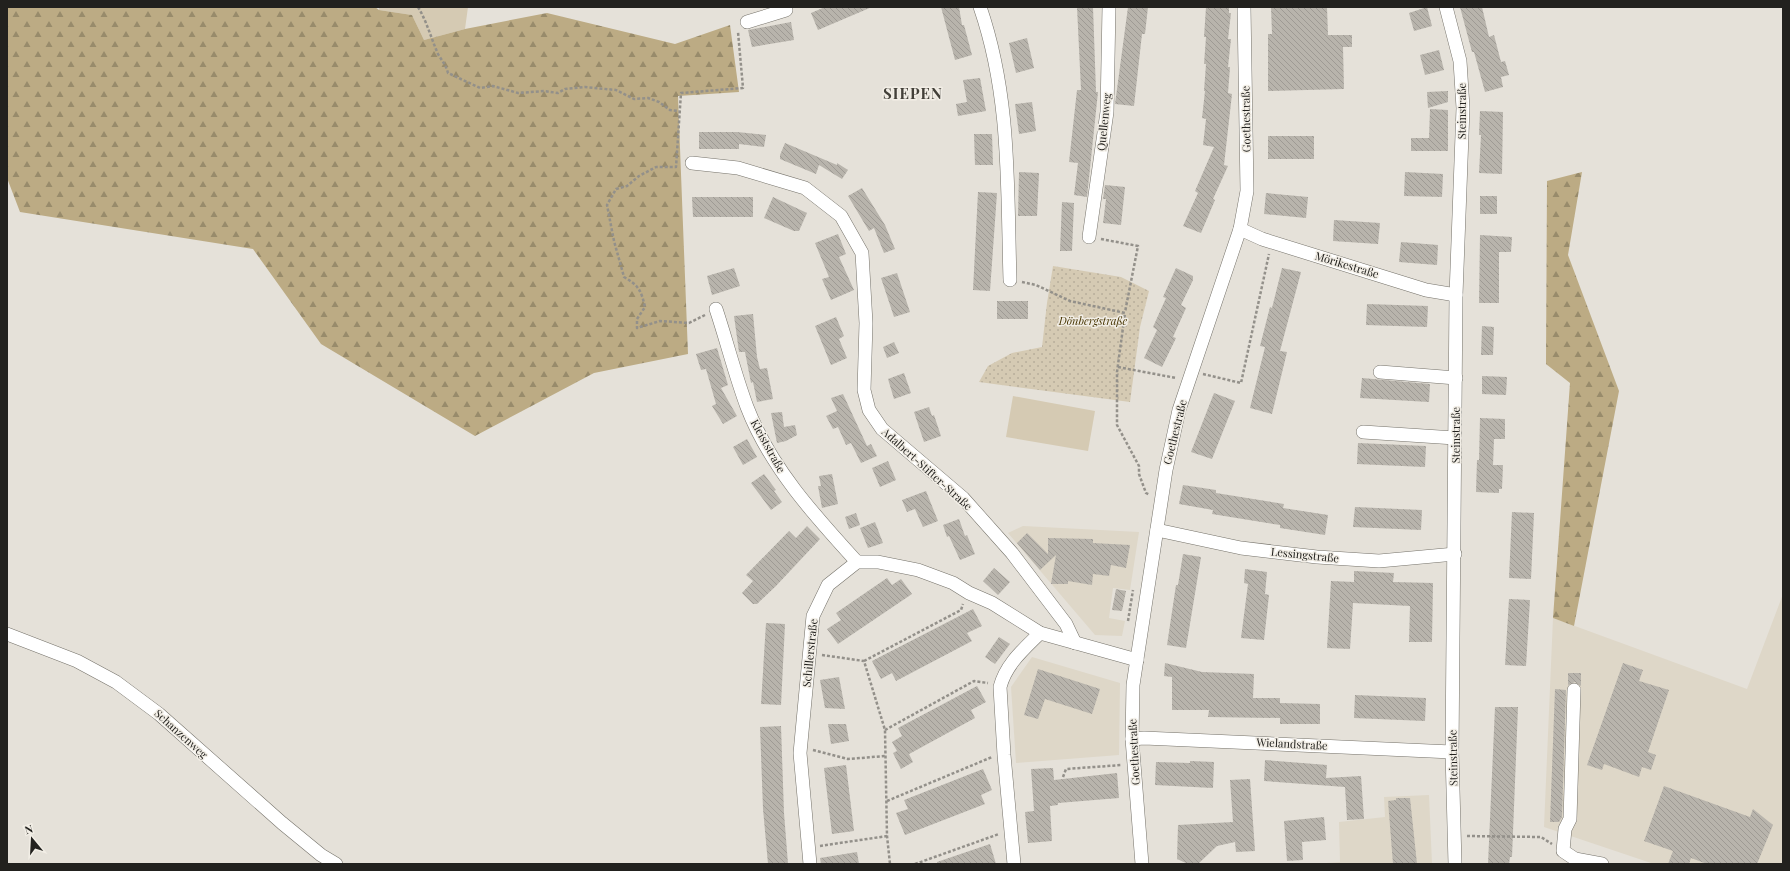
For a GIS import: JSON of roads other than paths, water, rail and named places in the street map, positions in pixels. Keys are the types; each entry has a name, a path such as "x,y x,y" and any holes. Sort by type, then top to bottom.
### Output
{"street":[{"path":"980,7 988,29 1000,84 1006,132 1010,280"},
{"name":"Quellenweg","path":"1088,237 1107,112 1109,7"},
{"name":"Goethestraße","path":"1142,864 1132,739 1132,700 1166,470 1179,410 1240,229 1247,191 1244,7"},
{"name":"Steinstraße","path":"1446,7 1460,61 1463,108 1456,295 1455,554 1452,752 1455,864"},
{"path":"743,26 786,8"},
{"name":"Adalbert-Stifter-Straße","path":"692,163 738,168 805,188 841,216 862,253 866,323 864,390 869,410 882,429 963,498 1007,548 1066,624 1075,643"},
{"name":"Mörikestraße","path":"1240,229 1272,242 1426,290 1456,295"},
{"name":"Kleiststraße","path":"716,309 748,408 764,442 784,475 819,520 857,562"},
{"path":"1380,372 1456,378"},
{"path":"1363,432 1455,438"},
{"name":"Lessingstraße","path":"1157,530 1241,548 1317,557 1379,561 1455,554"},
{"path":"857,562 878,562 918,570 953,583 969,593 992,603 1040,633 1138,660"},
{"name":"Schillerstraße","path":"810,864 800,746 813,616 828,585 857,562"},
{"path":"1014,864 1004,755 1000,687 1003,677 1010,664 1040,633"},
{"name":"Schanzenweg","path":"7,634 77,661 116,682 159,714 282,823 321,855 336,864"},
{"path":"1574,690 1570,819 1565,829 1563,851 1575,859 1602,864"},
{"name":"Wielandstraße","path":"1132,739 1144,738 1452,752"}],"district":[{"name":"SIEPEN","path":"913,94"}],"park label":[{"name":"Dönbergstraße","path":"1093,321"}]}
